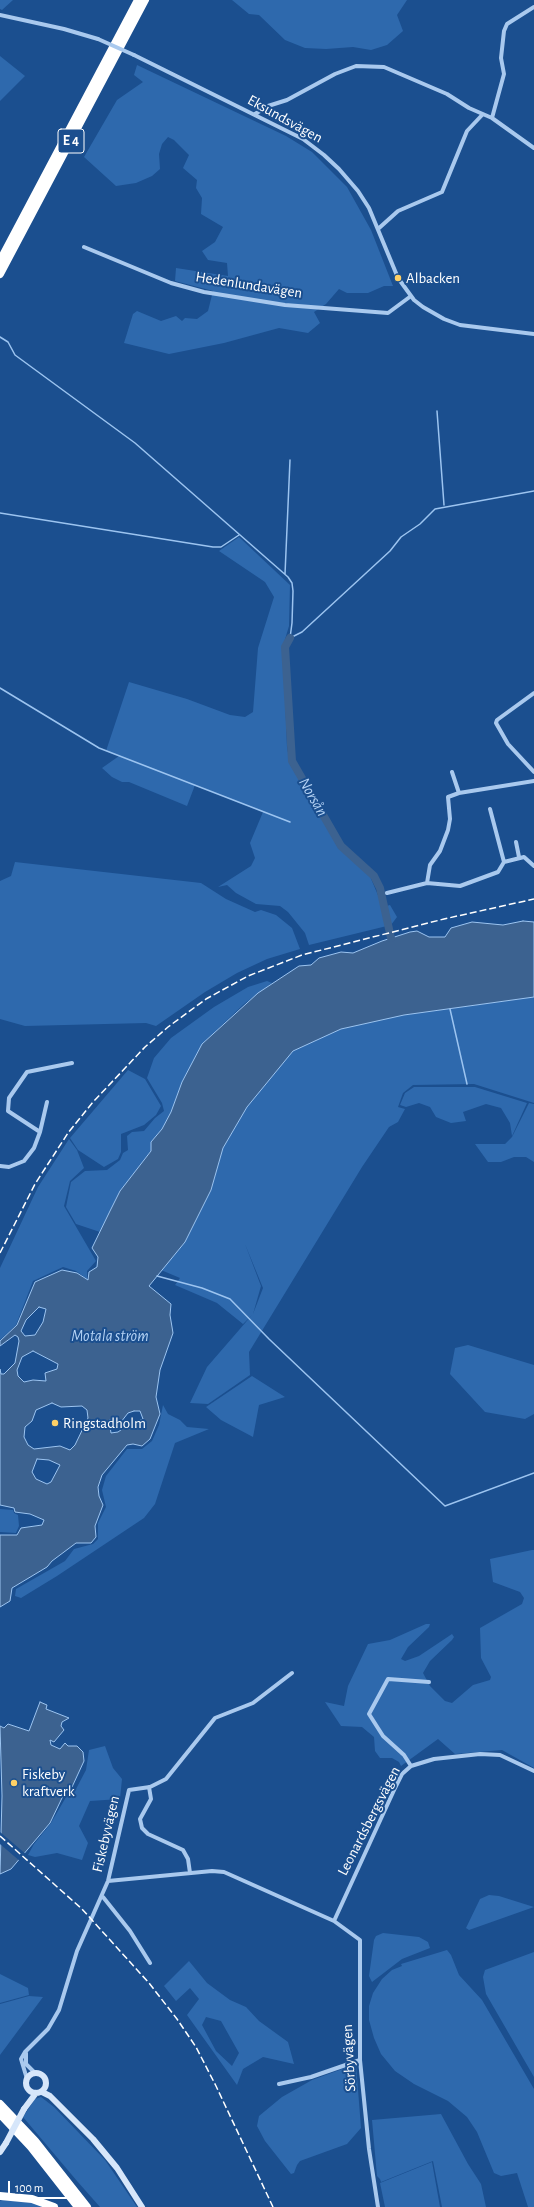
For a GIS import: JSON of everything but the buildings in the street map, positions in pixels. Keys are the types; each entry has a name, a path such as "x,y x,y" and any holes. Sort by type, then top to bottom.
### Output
{"highway":[{"name":"E 4","path":"0,261 138,0"},
{"name":"E 4","path":"0,274 145,0"},
{"path":"0,2104 35,2141 87,2207"},
{"path":"0,2114 31,2147 78,2207"},
{"path":"69,2184 93,2207"},
{"path":"0,2196 32,2198 54,2207"}],"street":[{"path":"492,118 504,74 501,58 504,31 507,24 534,7"},
{"name":"Eksundsvägen","path":"0,15 64,29 98,39 254,114 309,143 339,169 358,191 378,229 394,269 411,296 432,313 460,325 534,334"},
{"path":"254,114 268,106 287,100 335,74 356,66 384,67 447,94 469,108 492,118 534,148"},
{"path":"378,229 398,211 442,192 468,131 483,114"},
{"name":"Hedenlundavägen","path":"84,247 171,283 204,292 256,300 315,308 388,313 411,296"},
{"path":"534,693 497,720 496,723 508,744 534,772"},
{"path":"452,772 457,793"},
{"path":"428,883 430,865 440,851 448,830 450,819 448,797 457,793 534,781"},
{"path":"490,809 504,862"},
{"path":"516,842 519,857"},
{"path":"387,893 428,883 460,886 498,872 504,862 524,856 534,866"},
{"path":"40,1132 8,1111 9,1098 27,1072 72,1063"},
{"path":"0,1166 9,1167 24,1161 34,1148 40,1132 47,1102"},
{"name":"Fiskebyvägen","path":"27,2079 21,2059 30,2047 48,2029 56,2016 77,1951 103,1897 129,1790 149,1788 166,1779 215,1718 253,1703 292,1673"},
{"path":"411,1766 404,1755 379,1731 366,1713 388,1679 429,1682"},
{"name":"Leonardsbergsvägen","path":"335,1919 395,1788 402,1774 411,1766 423,1761 480,1754 500,1755 534,1771"},
{"path":"149,1788 151,1799 140,1819 142,1828 148,1834 183,1850 188,1859 190,1873"},
{"name":"Sörbyvägen","path":"108,1881 212,1871 232,1874 335,1919 360,1940 360,2060 369,2149 378,2207"},
{"path":"103,1897 130,1931 150,1962"},
{"path":"25,2107 41,2091 44,2077 35,2073 29,2068 25,2061 30,2047"},
{"path":"279,2084 311,2077 360,2060"},
{"path":"0,2152 25,2107 29,2090 27,2079 35,2073"},
{"path":"29,2090 41,2091 50,2096 106,2153 142,2207"}],"shaded area":[{"path":"0,0 13,0 2,10 0,9"},
{"path":"232,0 407,0 397,15 403,31 387,45 371,50 353,47 326,49 305,48 285,40 259,15 249,14"},
{"path":"0,56 25,76 0,101"},
{"path":"137,65 286,136 312,152 347,187 371,230 393,286 384,286 368,293 347,293 339,289 326,304 314,312 320,323 308,333 279,328 224,343 169,354 124,343 133,314 137,311 161,321 176,316 182,321 185,318 197,319 208,311 213,291 175,281 176,268 228,276 227,263 208,260 202,251 215,242 223,227 201,214 202,198 196,188 197,180 183,168 189,155 174,140 168,137 162,144 159,154 160,169 152,176 136,183 116,186 84,157 117,100 143,82 134,75"},
{"path":"239,537 290,585 289,626 283,646 287,747 290,764 338,847 369,874 383,907 390,905 397,917 391,925 309,945 305,933 288,912 280,906 256,904 236,893 227,885 218,887 251,866 255,858 250,843 263,812 195,785 187,806 129,782 122,782 112,777 102,768 119,756 106,751 129,682 187,699 230,715 245,717 253,712 258,648 274,597 265,582 219,551"},
{"path":"15,862 201,883 226,899 255,912 261,910 276,915 292,928 300,949 267,959 237,973 205,992 156,1026 146,1023 25,1026 0,1019 0,881 11,876"},
{"path":"267,981 272,983 244,1004 202,1044 182,1082 171,1112 162,1129 151,1142 151,1151 120,1191 100,1232 76,1224 66,1207 71,1182 85,1171 107,1170 120,1160 123,1153 128,1150 127,1136 132,1132 144,1131 155,1118 164,1111 162,1103 147,1078 154,1058 171,1038 214,1007 248,987"},
{"path":"534,997 534,1103 474,1084 413,1085 403,1093 398,1107 405,1109 398,1122 389,1127 362,1167 249,1352 250,1375 208,1404 190,1403 207,1367 252,1315 243,1324 217,1303 175,1285 180,1278 161,1270 185,1242 211,1190 223,1148 247,1107 293,1051 341,1029 404,1015","holes":["245,1244 263,1288 253,1314 261,1286"]},
{"path":"128,1070 145,1079 161,1106 156,1115 144,1125 121,1134 121,1152 118,1159 104,1167 78,1150 70,1138"},
{"path":"414,1087 475,1087 527,1103 512,1136 510,1123 501,1108 486,1104 463,1112 466,1121 451,1123 436,1117 430,1107 419,1103 406,1107 400,1105 405,1093"},
{"path":"529,1103 534,1104 534,1162 526,1157 514,1157 501,1162 488,1162 475,1144 505,1144 512,1137"},
{"path":"69,1139 77,1150 84,1168 70,1181 64,1206 96,1261 87,1271 87,1279 76,1271 63,1267 33,1281 16,1325 0,1340 0,1268 38,1187"},
{"path":"468,1345 534,1365 534,1414 525,1419 485,1412 450,1374 455,1348"},
{"path":"252,1376 285,1397 259,1405 253,1437 221,1420 206,1407"},
{"path":"163,1405 168,1414 180,1420 187,1427 209,1429 175,1443 155,1504 144,1518 57,1576 21,1598 15,1596 16,1589 65,1561 74,1549 93,1544 98,1539 98,1523 106,1507 102,1490 106,1476 127,1449 142,1449 152,1441 159,1425"},
{"path":"0,1509 13,1510 14,1513 18,1515 19,1526 16,1533 0,1532"},
{"path":"534,1550 534,1768 502,1750 455,1754 438,1739 401,1766 399,1762 392,1758 380,1758 375,1751 374,1737 362,1727 341,1726 325,1702 344,1706 348,1686 368,1644 390,1640 426,1624 430,1624 429,1627 408,1647 401,1659 405,1661 419,1656 452,1634 454,1637 452,1640 430,1661 423,1673 430,1686 445,1701 452,1703 473,1685 490,1680 491,1677 481,1658 480,1628 522,1604 524,1598 520,1592 493,1582 490,1559"},
{"path":"105,1746 113,1768 122,1779 120,1799 90,1801 79,1826 88,1843 82,1860 57,1853 35,1857 28,1855 34,1844 51,1823 69,1792 76,1789 86,1770 89,1750"},
{"path":"489,1895 499,1896 534,1907 469,1930 466,1928 480,1899"},
{"path":"383,1933 419,1937 428,1942 430,1948 402,1959 372,1982 369,1976 374,1940 376,1936"},
{"path":"447,1950 451,1955 459,1975 482,2000 534,2089 534,2207 528,2207 517,2173 501,2176 494,2173 477,2132 467,2117 448,2101 414,2084 395,2071 381,2054 374,2038 369,2020 369,2006 373,1993 382,1979 392,1970 402,1966 401,1964"},
{"path":"534,1952 534,2077 486,1994 483,1977 485,1970"},
{"path":"189,1961 207,1983 230,2000 246,2007 259,2021 288,2042 294,2064 263,2057 243,2069 237,2085 187,2015 199,1999 190,1988 176,2001 164,1986","holes":["206,2017 221,2021 239,2053 232,2066 216,2051 202,2025"]},
{"path":"0,1974 28,1988 29,1995 0,2003"},
{"path":"29,1996 43,1997 0,2055 0,2004"},
{"path":"356,2064 361,2128 347,2144 300,2161 294,2173 291,2174 265,2141 257,2126 259,2116 282,2097 312,2080"},
{"path":"41,2097 54,2107 105,2160 137,2207 100,2207 77,2181 23,2117 35,2099"},
{"path":"441,2114 468,2164 481,2184 486,2207 442,2207 433,2161 381,2182 377,2176 372,2120"},
{"path":"432,2162 440,2207 385,2207 380,2183"},
{"path":"0,2201 35,2203 44,2207 0,2207"}],"water":[{"name":"Motala ström","path":"523,921 534,922 534,997 404,1015 341,1029 293,1051 247,1107 223,1148 211,1190 185,1242 149,1286 171,1304 170,1315 173,1333 160,1370 156,1397 160,1414 150,1439 142,1446 133,1444 127,1445 102,1475 98,1487 99,1496 103,1505 95,1526 96,1537 91,1543 76,1543 52,1561 47,1567 12,1588 10,1601 0,1607 0,1535 17,1535 21,1528 42,1525 44,1520 30,1514 15,1512 14,1508 0,1505 0,1369 1,1374 4,1374 15,1363 19,1341 18,1337 15,1335 0,1346 0,1341 17,1325 35,1282 62,1270 77,1273 88,1280 89,1272 97,1267 98,1257 92,1248 120,1191 151,1151 151,1142 162,1129 171,1112 182,1082 202,1044 258,993 299,966 311,965 319,958 341,952 353,953 382,941 410,932 417,931 429,937 445,937 451,928 472,922 503,925","holes":["39,1307 46,1309 43,1322 35,1335 25,1336 21,1331 26,1320","33,1351 58,1364 57,1369 45,1373 46,1381 33,1380 24,1382 18,1376 17,1370 22,1357","52,1403 61,1407 82,1406 87,1410 88,1418 75,1445 70,1450 60,1446 34,1449 28,1445 24,1437 25,1427 32,1421 36,1410","140,1411 143,1419 128,1425 118,1432 111,1433 109,1420 112,1419 117,1422 121,1422 128,1413","37,1459 49,1460 60,1465 51,1482 47,1484 36,1479 32,1472"]},
{"path":"40,1702 47,1705 46,1709 69,1718 62,1722 61,1726 64,1730 54,1742 50,1740 51,1745 60,1749 65,1743 68,1746 77,1746 83,1752 84,1761 72,1787 62,1798 50,1823 11,1869 0,1874 2,1796 0,1726 4,1728 8,1724 29,1731"}],"pier":[{"path":"0,1832 27,1855 21,1862 0,1844"}],"waterway":[{"path":"0,337 8,342 15,355 135,443 288,577 292,583 293,591 290,638"},
{"path":"437,411 444,505"},
{"path":"285,574 290,460"},
{"path":"290,638 302,632 390,551 401,537 420,524 435,509 534,491"},
{"path":"0,513 213,547 221,547 239,535"},
{"name":"Norsån","path":"290,638 285,647 292,761 341,846 374,876 380,888 391,938"},
{"path":"0,688 99,748 290,822"},
{"path":"450,1009 467,1084"},
{"path":"157,1276 202,1288 230,1299 269,1339 445,1506 534,1473"}],"railway":[{"path":"0,1253 35,1184 68,1133 93,1102 145,1047 168,1027 206,999 248,976 302,955 444,919 534,899"},
{"path":"0,1836 82,1909 149,1983 177,2019 196,2047 216,2086 273,2207"}],"place":[{"name":"Albacken","path":"398,278"},
{"name":"Ringstadholm","path":"55,1423"},
{"name":"Fiskeby kraftverk","path":"14,1783"}]}
